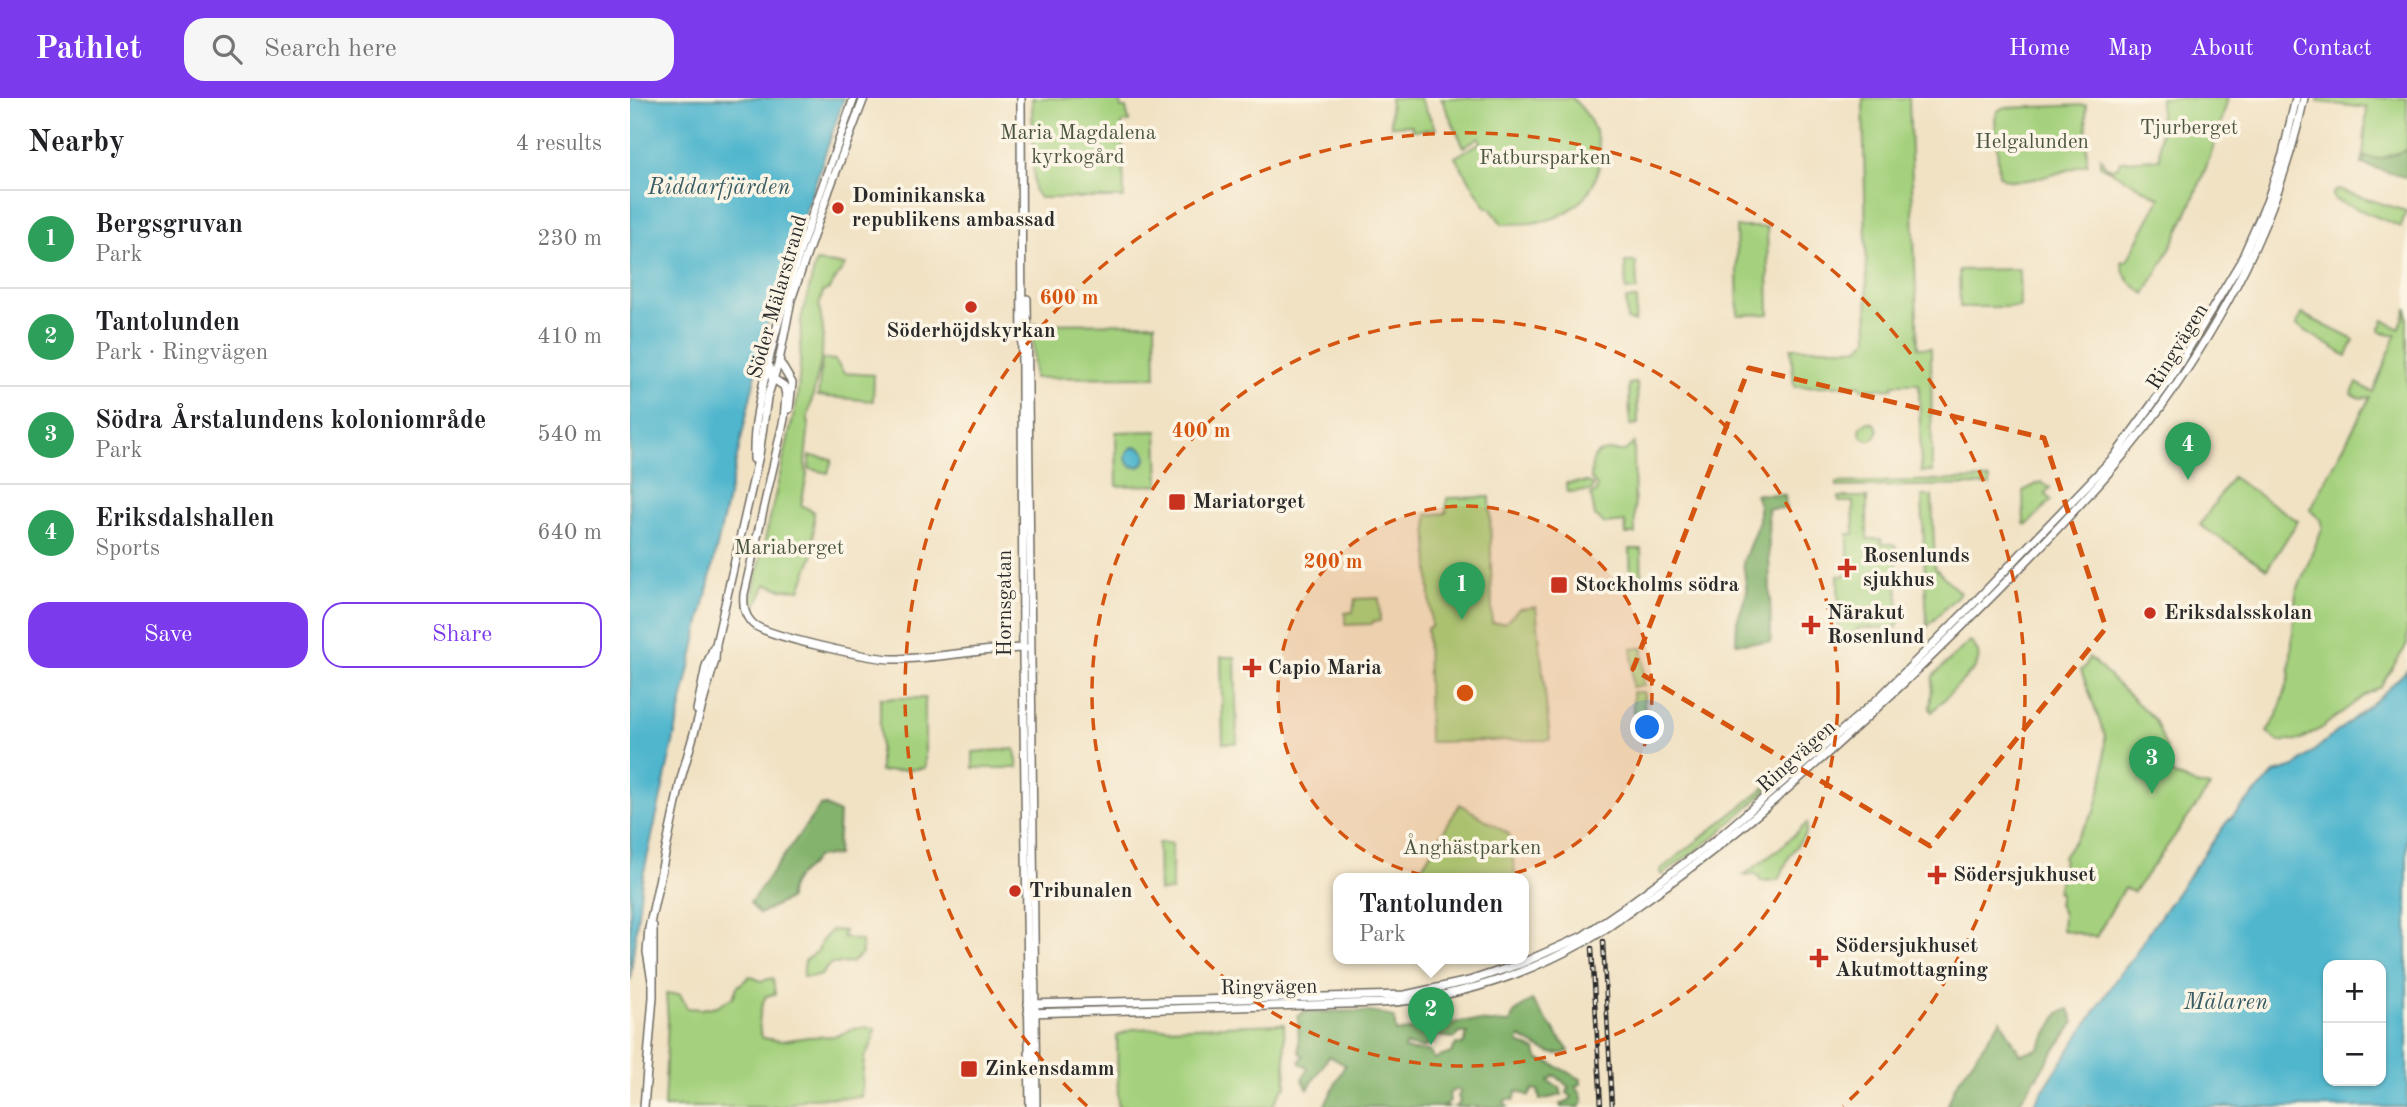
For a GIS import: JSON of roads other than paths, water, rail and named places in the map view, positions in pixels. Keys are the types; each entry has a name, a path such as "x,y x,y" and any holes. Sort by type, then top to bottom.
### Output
{"main road":[{"name":"Söder Mälarstrand","path":"755,471 755,427 785,297 854,98"},
{"name":"Söder Mälarstrand","path":"644,1107 653,998 647,952 649,928 679,789 697,721 696,710 706,666 716,644 791,300 864,98"},
{"name":"Hornsgatan","path":"1022,98 1028,757 1036,1107"},
{"name":"Ringvägen","path":"1529,959 1583,936 1717,839 1887,690 2111,460 2157,399 2214,310 2253,237 2286,147 2297,98"},
{"name":"Ringvägen","path":"1032,1008 1431,998 1507,977 1568,951 1606,929 1745,827 1826,755 1967,622 2115,468 2183,376 2258,244 2293,149 2304,98"},
{"path":"779,361 792,383 789,408 784,419"},
{"path":"768,363 772,378 786,390 784,419 744,594 744,610 751,622 778,635 881,659 1027,648"},
{"path":"762,389 772,378"},
{"path":"772,378 786,380 792,391"},
{"name":"Ringvägen","path":"1382,999 1433,990 1490,975 1516,964"},
{"name":"Hornsgatan","path":"1030,1107 1032,1008"}],"water":[{"name":"Riddarfjärden","path":"630,98 844,98 766,328 642,881 630,981"},
{"path":"1132,447 1140,447 1146,457 1140,467 1132,467 1126,461 1126,453"},
{"name":"Mälaren","path":"2407,670 2407,1107 2032,1107 2120,973 2226,823 2275,773 2294,767 2381,696"}],"railway":[{"path":"1603,941 1612,1107"},
{"path":"1592,948 1601,1107"}],"place":[{"name":"Dominikanska republikens ambassad","path":"838,208"},
{"name":"Söderhöjdskyrkan","path":"971,307"},
{"name":"Eriksdalshallen","path":"2188,480"},
{"name":"Mariatorget","path":"1177,502"},
{"name":"Rosenlunds sjukhus","path":"1847,568"},
{"name":"Stockholms södra","path":"1559,585"},
{"name":"Eriksdalsskolan","path":"2150,613"},
{"name":"Bergsgruvan","path":"1462,620"},
{"name":"Närakut Rosenlund","path":"1811,625"},
{"name":"Capio Maria","path":"1252,668"},
{"name":"Södra Årstalundens koloniområde","path":"2152,794"},
{"name":"Södersjukhuset","path":"1937,875"},
{"name":"Tribunalen","path":"1015,891"},
{"name":"Södersjukhuset Akutmottagning","path":"1819,958"},
{"name":"Tantolunden","path":"1431,1045"},
{"name":"Zinkensdamm","path":"969,1069"}],"park label":[{"name":"Tjurberget","path":"2189,128"},
{"name":"Helgalunden","path":"2032,142"},
{"name":"Maria Magdalena kyrkogård","path":"1078,145"},
{"name":"Fatbursparken","path":"1545,158"},
{"name":"Mariaberget","path":"789,548"},
{"name":"Ånghästparken","path":"1472,848"}]}
